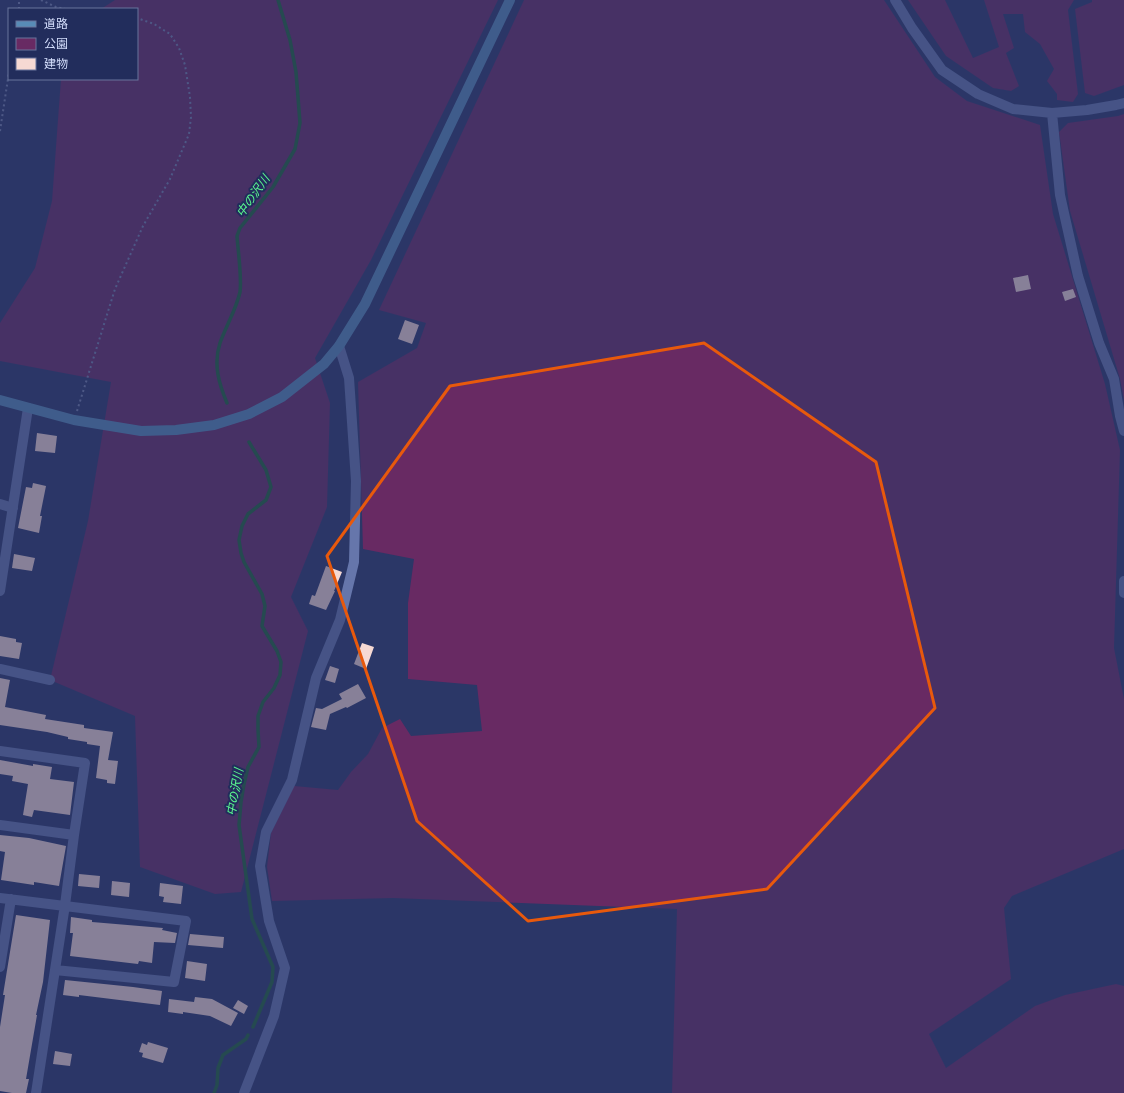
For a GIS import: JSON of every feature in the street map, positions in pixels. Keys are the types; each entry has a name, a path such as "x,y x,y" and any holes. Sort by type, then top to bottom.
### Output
{"street":[{"path":"0,400 74,420 141,431 176,430 214,425 249,414 282,397 324,364 339,346 365,304 510,0"},
{"path":"895,0 912,28 942,70 978,94 1013,109 1052,113 1087,110 1124,103"},
{"path":"1052,113 1060,195 1078,276 1099,342 1114,379 1124,431"},
{"path":"244,1093 274,1016 285,968 269,921 260,866 266,832 292,780 316,678 340,620 354,562 356,481 349,378 339,346"},
{"path":"0,591 28,408"},
{"path":"0,504 13,508"},
{"path":"1124,581 1124,593"},
{"path":"0,669 50,680"},
{"path":"0,751 85,763 36,1093"},
{"path":"0,825 74,835"},
{"path":"0,898 186,921 174,982 55,970"},
{"path":"0,967 11,899"}],"path":[{"path":"41,0 60,8"},
{"path":"74,420 115,289 143,226 170,179 189,134 191,117 190,97 185,65 180,48 170,34 154,24 138,18"},
{"path":"0,131 8,79"}],"highlighted area":[{"path":"704,343 876,462 935,708 767,889 528,921 417,821 327,556 450,386"}],"green space":[{"path":"115,0 498,0 371,260 315,358 330,403 327,507 291,597 308,631 241,892 215,894 140,867 135,716 50,680 88,521 111,382 0,361 0,323 35,268 52,201 61,80 138,80 138,8 103,8"},
{"path":"524,0 884,0 935,77 967,101 1040,125 1053,214 1105,384 1120,450 1114,648 1124,699 1124,849 1012,896 1004,908 1011,979 929,1034 946,1068 1035,1006 1065,995 1116,984 1124,986 1124,1093 672,1093 677,909 393,898 272,901 267,867 271,833 294,786 338,790 351,772 368,754 382,728 400,719 411,736 482,731 477,685 408,679 408,603 414,559 363,549 358,382 417,348 426,323 379,310"},
{"path":"908,0 945,0 973,58 999,47 984,0 1074,0 1068,10 1078,94 1073,102 1057,100 1057,94 1047,81 1054,69 1040,44 1025,32 1023,14 1003,14 1014,48 1006,53 1019,86 1011,91 993,88 946,56"},
{"path":"1092,0 1124,0 1124,85 1094,96 1085,93 1075,9 1092,2"},
{"path":"1124,114 1124,400 1120,379 1070,211 1059,132 1068,123"}],"building":[{"path":"1028,275 1031,289 1016,292 1013,278"},
{"path":"1073,289 1076,297 1065,301 1062,292"},
{"path":"405,320 419,325 412,344 398,339"},
{"path":"37,433 57,436 55,453 35,451"},
{"path":"33,483 46,486 40,516 42,516 39,533 18,528 26,487 32,488"},
{"path":"14,554 35,558 32,571 12,568"},
{"path":"326,566 342,572 326,610 309,604 312,595 315,596"},
{"path":"0,636 16,639 16,642 22,643 19,659 0,656"},
{"path":"362,643 374,647 366,669 354,664"},
{"path":"330,666 339,669 335,683 325,680"},
{"path":"0,678 10,680 5,707 46,715 45,719 84,725 84,728 113,732 108,760 118,761 115,784 107,783 107,780 96,778 100,746 68,739 68,737 47,732 0,725"},
{"path":"358,684 366,698 347,708 346,707 330,714 326,730 311,727 316,708 322,709 342,699 339,694"},
{"path":"0,760 33,766 33,764 52,767 50,779 74,782 70,815 34,810 32,817 23,815 28,784 12,781 13,776 0,774"},
{"path":"0,835 29,838 66,846 59,886 34,882 34,885 1,880 5,852 0,851"},
{"path":"79,874 100,876 99,888 78,886"},
{"path":"112,881 130,883 129,897 111,895"},
{"path":"160,883 183,886 181,904 163,902 164,897 159,896"},
{"path":"16,915 50,920 43,982 26,1079 29,1079 26,1093 0,1091 0,1027 5,995 3,995"},
{"path":"71,917 92,920 92,922 163,928 162,930 177,933 175,943 154,942 152,963 139,961 138,964 70,956 73,933 70,933"},
{"path":"190,934 224,937 223,948 188,945"},
{"path":"187,961 207,964 205,981 185,978"},
{"path":"65,980 162,991 160,1005 79,995 79,997 63,995"},
{"path":"195,997 212,999 238,1013 231,1026 210,1016 183,1012 183,1014 168,1012 169,999 194,1002"},
{"path":"238,1000 248,1006 244,1014 233,1008"},
{"path":"148,1042 168,1048 163,1063 142,1057 143,1053 139,1052 142,1043 147,1045"},
{"path":"55,1051 72,1054 70,1066 53,1064"}],"waterway":[{"name":"中の沢川","path":"227,403 219,381 217,359 220,343 240,292 237,236 240,228 273,187 295,149 300,123 296,72 290,40 278,0"},
{"name":"中の沢川","path":"249,442 266,470 271,487 266,500 248,514 242,526 239,540 244,562 262,594 265,606 262,626 277,651 281,662 280,675 274,688 263,702 258,716 259,747 248,767 241,802 239,825 252,919 273,967 272,982 253,1027"},
{"name":"中の沢川","path":"214,1093 217,1085 218,1068 223,1055 246,1039 248,1035"}]}
